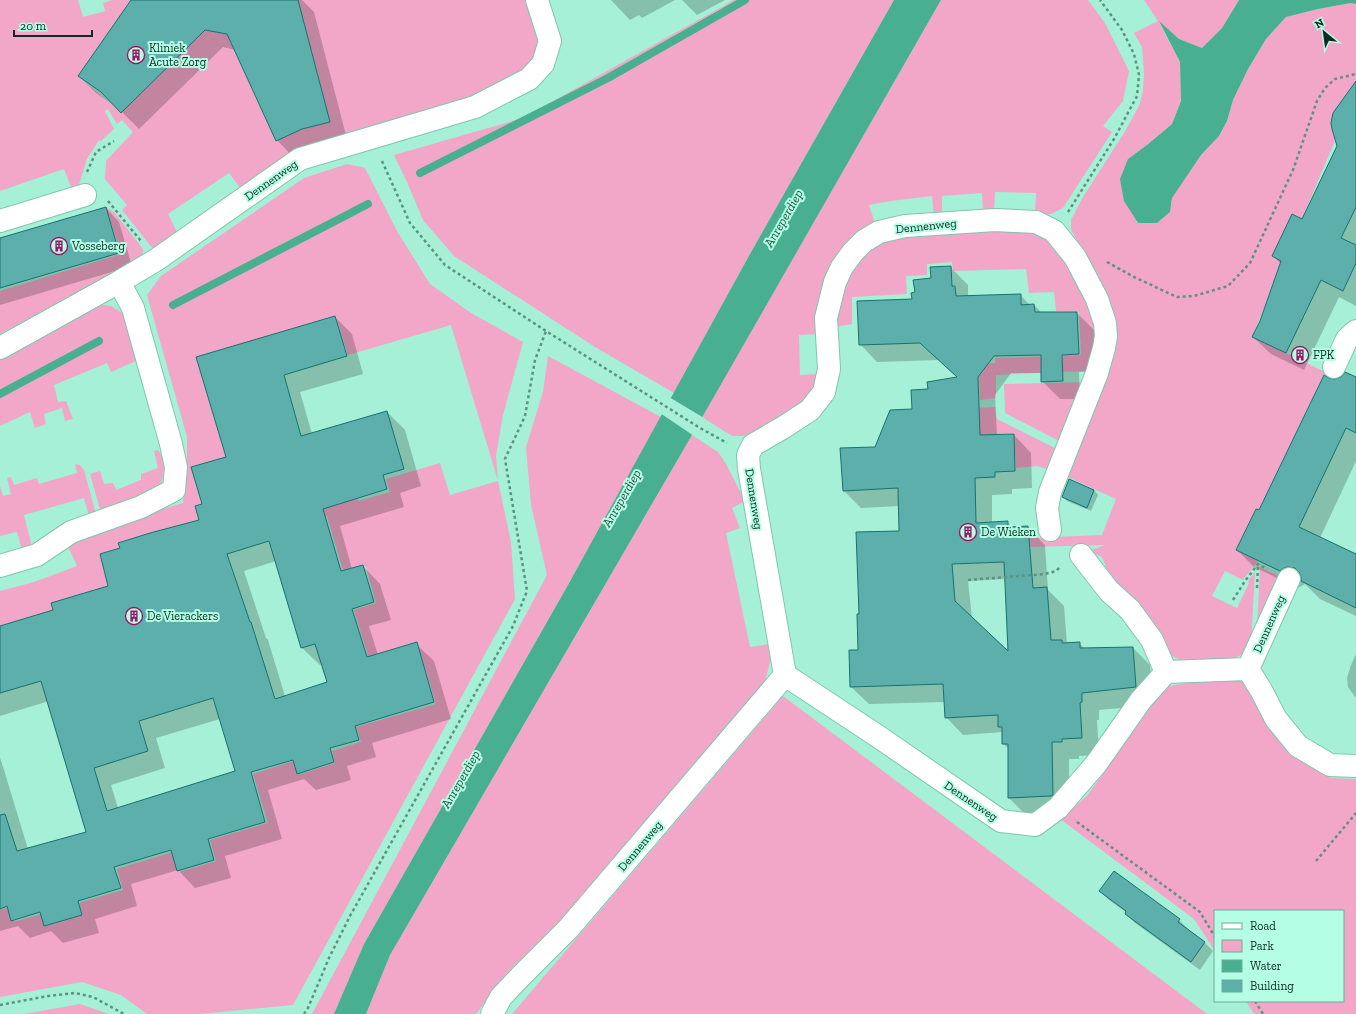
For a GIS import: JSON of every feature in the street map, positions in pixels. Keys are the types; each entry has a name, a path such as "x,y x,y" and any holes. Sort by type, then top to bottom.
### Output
{"street":[{"name":"Dennenweg","path":"0,348 156,260 300,159 475,107 529,79 543,64 550,41 537,0"},
{"path":"0,221 85,195"},
{"name":"Dennenweg","path":"1050,530 1048,508 1050,492 1097,374 1106,336 1105,323 1097,298 1075,257 1054,231 1036,222 995,220 905,226 879,232 864,240 853,252 835,282 826,318 829,369 824,392 810,410 753,445 748,455 749,469 785,675 879,737 1001,821 1035,825 1058,808 1096,764 1141,700 1166,672"},
{"path":"0,566 37,555 71,532 141,506 174,490 176,467 171,444 134,308 118,282"},
{"path":"1334,366 1351,335 1356,320"},
{"path":"1081,555 1109,591 1130,610 1152,640 1166,672 1248,669 1276,719 1298,746 1330,765 1356,766"},
{"name":"Dennenweg","path":"1248,669 1289,579"},
{"name":"Dennenweg","path":"492,1014 501,997 570,928 785,675"}],"path":[{"path":"1054,231 1098,166 1138,96 1139,75 1134,54 1122,30 1100,0"},
{"path":"1102,260 1177,297 1194,296 1228,286 1250,262 1293,170 1317,100 1325,88 1335,79 1356,74"},
{"path":"371,137 410,223 445,265 546,331 700,428 748,455"},
{"path":"114,141 96,152 86,173 85,195 109,202 156,260"},
{"path":"304,1014 350,916 513,626 527,591 505,459 525,416 535,360 546,331"},
{"path":"968,580 1045,574 1056,571 1067,561 1081,555"},
{"path":"1233,600 1258,564 1289,579"},
{"path":"1058,808 1200,912 1214,935"},
{"path":"1316,861 1356,813"},
{"path":"0,1005 48,996 75,993 93,997 124,1014"},
{"path":"1256,1002 1263,1014"}],"green space":[{"path":"0,0 78,0 83,17 105,11 103,3 112,0 131,0 78,76 121,112 205,30 227,34 276,141 302,129 330,122 298,0 529,0 539,28 538,51 526,69 487,92 241,189 229,173 168,214 177,232 153,249 122,210 127,205 105,179 106,161 133,132 122,120 117,124 108,109 105,111 114,129 101,141 99,140 87,159 78,188 72,190 64,169 0,191"},
{"path":"734,0 894,0 750,254 674,393 595,347 454,256 423,220 394,155 523,118"},
{"path":"941,0 1088,0 1105,23 1129,71 1123,101 1103,126 1112,132 1063,208 1051,214 1035,214 1036,193 995,192 994,212 983,212 982,193 942,196 942,215 934,216 932,196 869,205 876,226 819,334 799,335 800,375 820,374 814,394 763,430 745,436 732,436 702,417"},
{"path":"1144,0 1239,0 1222,28 1202,48 1179,39 1159,22 1180,62 1181,101 1172,124 1128,159 1137,223 1157,223 1170,212 1172,198 1184,179 1201,155 1219,136 1227,121 1233,100 1248,69 1266,39 1286,17 1318,9 1351,3 1356,4 1356,122 1345,117 1252,337 1325,372 1259,510 1256,509 1236,550 1258,561 1243,580 1225,571 1212,596 1237,608 1249,583 1248,582 1255,571 1251,645 1244,653 1226,662 1186,662 1169,655 1107,569 1102,557 1089,551 1105,545 1029,547 1029,538 1102,535 1116,499 1063,475 1111,354 1094,275 1071,229 1071,220 1083,197 1124,133 1139,106 1143,91 1144,73 1142,47 1134,33 1158,21"},
{"path":"347,164 365,168 397,231 430,284 471,313 523,342 503,415 496,456 498,481 451,325 348,355 336,317 199,358 248,416 209,526 110,587 54,610 0,627 0,591 34,582 77,566 67,544 122,521 183,503 187,465 187,437 147,295 161,276 304,178"},
{"path":"106,207 115,213 143,249 143,255 119,270 0,334 0,291 121,254"},
{"path":"987,228 1033,231 1048,239 1070,265 1095,320 1094,350 1087,371 996,375 996,398 980,400 979,376 984,371 984,364 995,363 995,358 1081,355 1079,312 1056,311 1054,292 1029,293 1026,269 953,271 952,262 927,264 927,275 906,276 907,294 852,297 852,324 835,327 840,293 857,259 886,238"},
{"path":"99,306 111,306 125,316 138,360 111,372 107,363 54,385 58,402 66,401 73,419 65,421 62,408 44,414 46,424 35,428 30,412 0,426 0,359"},
{"path":"548,356 661,417 568,585 364,944 334,1014 312,1014 547,575 531,505 526,447 543,392"},
{"path":"1085,382 1061,442 1005,413 1004,384"},
{"path":"995,407 997,419 1059,450 1049,470 1037,466 1016,468 1014,433 955,437 954,409"},
{"path":"692,435 718,452 725,462 745,501 732,508 740,528 726,533 750,647 770,644 770,662 763,690 566,915 507,973 476,1014 366,1014 390,955"},
{"path":"158,450 163,460 164,469 158,489 101,513 90,474 100,471 104,484 113,483 116,490 141,480 141,474 158,468 154,451"},
{"path":"440,463 450,495 498,481 511,542 515,599 293,1005 199,1014 147,1014 121,995 82,982 0,997 0,910 9,907 14,922 42,914 46,926 83,915 79,903 123,890 117,869 173,852 179,872 216,861 210,840 268,823 253,774 294,761 298,775 335,763 332,751 361,742 356,727 436,704 418,645 388,654 371,666 354,610 376,603 366,567 344,573 327,516 305,522 300,503 354,487 358,501 390,492 386,479"},
{"path":"75,464 80,465 84,470 96,514 89,516 84,498 24,515 32,547 22,550 17,532 0,536 0,486 3,496 11,494 7,478 11,477 14,485 37,478 39,484 77,473"},
{"path":"1260,567 1279,576 1257,628"},
{"path":"1250,677 1288,753 1331,778 1356,779 1356,1014 1254,1014 1247,1002 1344,1002 1344,910 1214,910 1214,949 1194,919 1060,819 1087,796 1165,687 1196,681"},
{"path":"783,696 1207,1014 512,1014"},
{"path":"80,1004 109,1014 24,1014"}],"water":[{"name":"Anreperdiep","path":"894,0 941,0 692,435 390,955 366,1014 334,1014 364,944 568,585 750,254"},
{"path":"1239,0 1356,0 1356,4 1351,3 1318,9 1286,17 1266,39 1248,69 1233,100 1227,121 1219,136 1201,155 1172,198 1170,212 1157,223 1138,223 1124,201 1120,179 1128,159 1172,124 1181,101 1180,62 1159,21 1179,39 1202,48 1222,28"}],"pier":[{"path":"669,397 704,418 694,436 660,413"}],"building":[{"name":"Kliniek Acute Zorg","path":"131,0 298,0 330,122 302,129 276,141 227,34 205,30 121,113 101,92 78,76"},
{"path":"1356,81 1356,207 1341,238 1356,245 1356,263 1343,291 1321,280 1286,353 1252,337 1260,321 1281,261 1272,256 1292,214 1302,219 1337,146 1331,123 1333,113"},
{"name":"Vosseberg","path":"106,207 119,253 0,288 0,238"},
{"name":"De Wieken","path":"951,266 952,286 955,286 956,296 1021,294 1021,305 1034,304 1035,312 1077,312 1079,354 1062,355 1063,381 1041,382 1041,355 994,356 978,377 980,435 1014,434 1015,471 995,472 995,477 975,478 976,523 1008,521 1008,527 1028,526 1033,588 1047,587 1051,640 1062,640 1062,643 1080,642 1080,648 1133,647 1136,687 1082,693 1082,702 1080,703 1082,738 1062,739 1062,742 1052,742 1053,795 1051,796 1008,798 1008,744 1002,744 1002,727 998,727 998,715 945,718 943,684 850,687 849,650 858,650 857,614 859,614 856,532 899,531 898,488 843,491 840,448 875,447 890,410 912,409 911,390 928,389 927,382 957,377 920,343 859,345 857,301 912,299 911,293 915,292 913,280 931,278 930,267","holes":["1004,562 1008,651 955,601 952,564"]},
{"name":"De Vierackers","path":"335,316 347,356 284,375 301,436 387,411 404,469 383,475 387,489 323,509 341,571 363,565 374,602 352,609 367,657 417,642 434,702 355,726 359,740 330,748 334,762 297,774 293,760 251,772 265,822 208,839 214,860 177,871 171,850 114,867 121,888 78,901 82,915 44,926 40,912 11,921 7,906 0,909 0,815 5,814 17,851 86,832 41,681 0,693 0,626 53,610 51,603 108,586 100,554 120,548 118,543 199,520 195,506 202,504 191,467 226,457 196,357","holes":["269,541 301,648 315,644 327,682 275,699 251,622 227,554","213,698 235,771 107,811 94,768 148,751 139,721"]},
{"path":"1345,372 1356,377 1356,433 1346,428 1299,527 1356,554 1356,608 1301,581 1299,572 1295,568 1287,567 1280,571 1236,550 1256,509 1259,510 1324,375 1335,379 1341,377"},
{"path":"1069,479 1094,490 1087,508 1062,497"},
{"path":"1114,871 1180,919 1178,922 1205,942 1191,962 1125,914 1126,911 1099,891"}],"waterway":[{"path":"420,173 608,78 745,0"},
{"path":"173,305 368,204"},
{"path":"0,394 99,341"}],"place":[{"name":"Kliniek Acute Zorg","path":"136,55"},
{"name":"Vosseberg","path":"59,246"},
{"name":"FPK","path":"1300,355"},
{"name":"De Wieken","path":"968,532"},
{"name":"De Vierackers","path":"134,616"}]}
